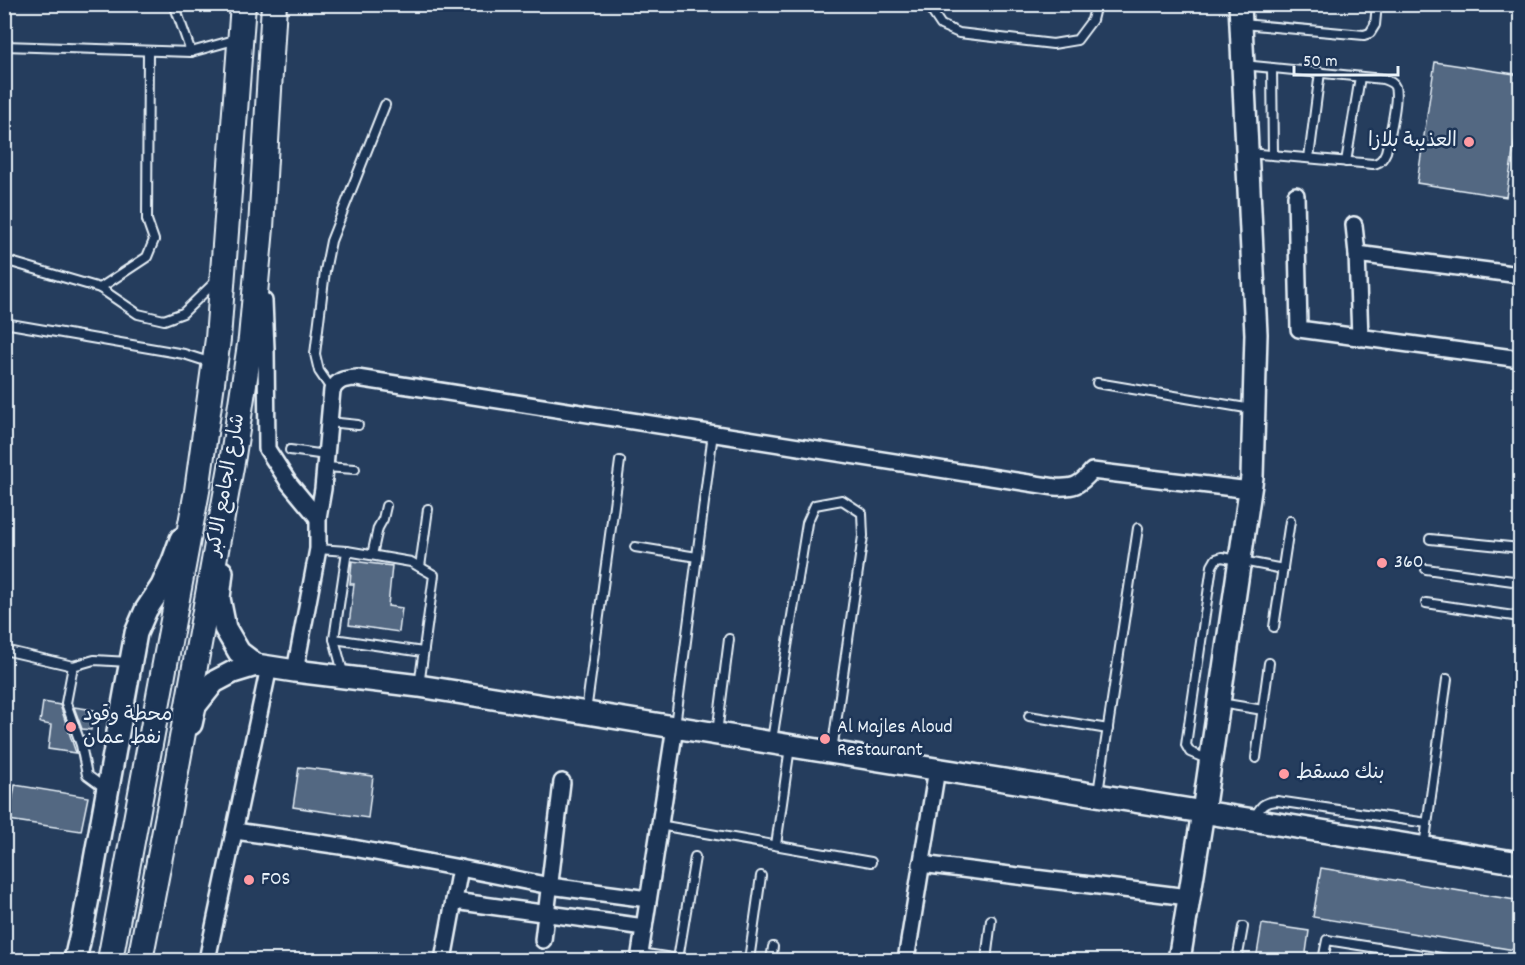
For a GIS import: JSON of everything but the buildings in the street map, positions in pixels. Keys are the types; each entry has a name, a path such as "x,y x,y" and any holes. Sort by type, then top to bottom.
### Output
{"main road":[{"name":"شارع الجامع الاكبر","path":"110,960 197,490 218,339 243,4"},
{"name":"شارع الجامع الاكبر","path":"140,960 174,785 251,338 261,228 274,4"}],"street":[{"path":"1179,960 1252,477 1256,334 1240,14"},
{"path":"1296,195 1299,329 1520,359 1521,355"},
{"path":"1354,225 1360,338"},
{"path":"261,228 267,449 289,483 318,518"},
{"path":"1357,254 1521,275"},
{"path":"295,671 318,549 318,518 323,489 332,390 337,382 345,379 357,378 1055,487 1071,488 1082,482 1092,471 1250,490"},
{"path":"229,474 231,507 219,598 225,628 239,652 262,666"},
{"path":"74,957 84,921 135,633 146,610 162,586 173,561 197,490"},
{"path":"207,960 235,831 262,666"},
{"path":"174,785 186,748 195,706 214,682 233,672 262,666 419,686 1424,847 1520,859"},
{"path":"639,957 675,727"},
{"path":"906,960 937,769"},
{"path":"543,940 562,782"},
{"path":"235,831 359,849 550,886 648,899"},
{"path":"921,864 1188,897"},
{"path":"443,960 460,868"},
{"path":"454,901 644,927"}],"lane":[{"path":"174,4 191,52"},
{"path":"931,4 941,25 959,33 1053,44 1077,40 1092,20 1096,4"},
{"path":"1240,14 1315,30 1364,35 1370,33 1375,25 1377,4"},
{"path":"4,45 191,52 241,38"},
{"path":"100,288 147,256 154,240 147,220 148,51"},
{"path":"1243,64 1383,79 1391,82 1395,87 1386,152 1378,163 1247,153"},
{"path":"1272,68 1274,155"},
{"path":"1309,158 1320,72"},
{"path":"1346,162 1359,76"},
{"path":"332,390 319,371 315,354 325,271 332,241 385,105"},
{"path":"4,260 100,288 138,314 164,320 183,313 223,275"},
{"path":"4,323 184,354 214,364"},
{"path":"1097,382 1254,410"},
{"path":"329,422 358,425"},
{"path":"675,727 713,433"},
{"path":"290,450 355,469"},
{"path":"586,713 620,460"},
{"path":"776,845 781,744 807,523 815,505 842,500 862,513 863,536 832,752"},
{"path":"372,555 386,506"},
{"path":"420,567 428,509"},
{"path":"1274,627 1290,521"},
{"path":"1098,795 1138,528"},
{"path":"1430,538 1521,548"},
{"path":"635,547 697,557"},
{"path":"318,549 347,551 411,562 434,575 419,686"},
{"path":"344,677 334,639 347,551"},
{"path":"1210,760 1190,752 1186,745 1186,736 1212,566 1216,559 1222,557 1283,569"},
{"path":"1426,569 1521,582"},
{"path":"1426,603 1521,617"},
{"path":"334,639 423,652"},
{"path":"716,734 729,639"},
{"path":"4,650 73,666 94,660 130,662"},
{"path":"1256,758 1269,663"},
{"path":"73,666 66,703 81,745 87,775 108,790"},
{"path":"1424,847 1447,679"},
{"path":"1219,703 1263,710"},
{"path":"1029,716 1108,729"},
{"path":"1253,820 1260,808 1267,802 1277,801 1428,823"},
{"path":"659,825 871,862"},
{"path":"639,957 682,960 695,857"},
{"path":"749,960 761,876"},
{"path":"986,960 991,920"},
{"path":"1238,960 1243,927"},
{"path":"1323,960 1327,940 1454,960"},
{"path":"771,960 773,947"}],"place":[{"name":"العذيبة بلازا","path":"1469,142"},
{"name":"360","path":"1382,563"},
{"name":"محطة وقود نفط عمان","path":"71,727"},
{"name":"Al Majles Aloud Restaurant","path":"825,739"},
{"name":"بنك مسقط","path":"1284,774"},
{"name":"FOS","path":"249,880"}]}
